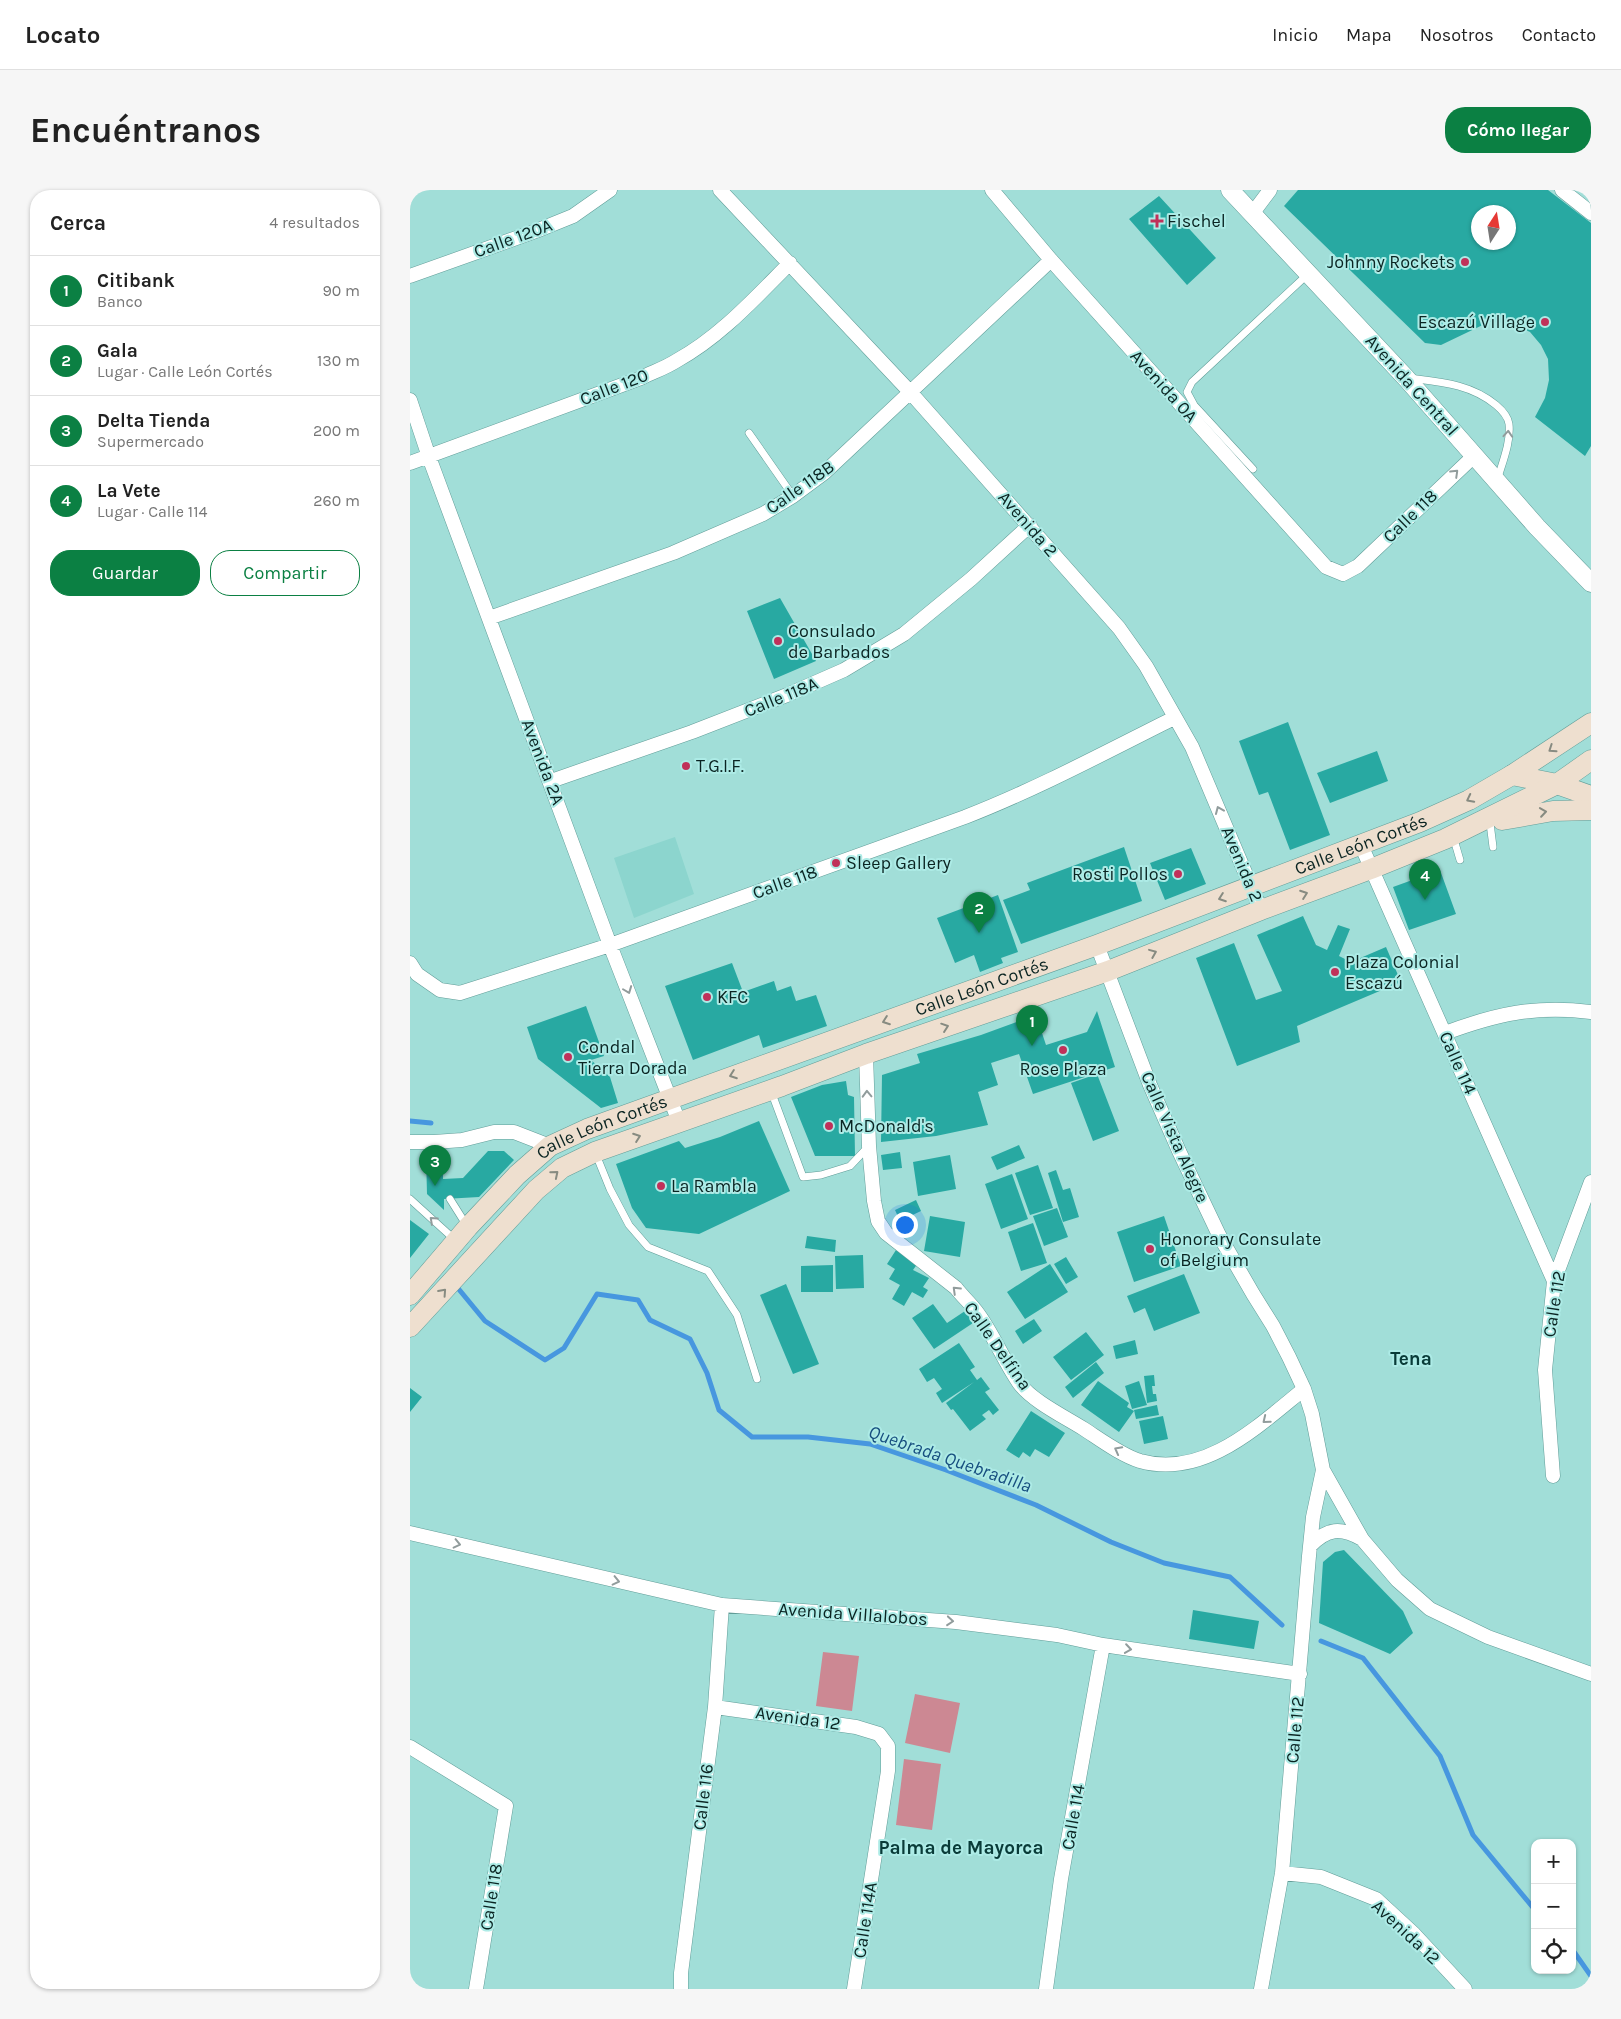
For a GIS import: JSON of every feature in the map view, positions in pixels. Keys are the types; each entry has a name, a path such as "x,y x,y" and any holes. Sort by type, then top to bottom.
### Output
{"main road":[{"name":"Calle León Cortés","path":"410,1295 506,1181 550,1146 587,1129 670,1098 1097,945 1420,822 1461,804 1512,775 1591,723"},
{"name":"Calle León Cortés","path":"410,1328 536,1190 562,1168 595,1152 866,1054 1108,971 1261,910 1371,869 1449,837 1557,784 1591,760"},
{"path":"1512,775 1557,784 1591,796"},
{"path":"1449,837 1518,816 1553,811 1591,810"}],"street":[{"name":"Calle 120A","path":"410,276 536,231 572,216 610,190"},
{"name":"Avenida 2","path":"720,190 911,393 1030,525 1119,628 1146,666 1192,747 1261,910"},
{"name":"Avenida 0A","path":"992,190 1051,260 1326,567 1343,574"},
{"name":"Avenida Central","path":"1230,190 1406,378 1537,527 1591,583"},
{"path":"1252,214 1270,190"},
{"path":"1562,190 1591,213"},
{"name":"Calle 118B","path":"489,618 672,553 763,514 793,496 824,472 911,393 1051,260"},
{"name":"Calle 120","path":"410,463 641,378 676,362 703,344 744,310 790,263"},
{"name":"Avenida 2A","path":"410,400 429,457 551,781 610,945 679,1122"},
{"name":"Calle 118","path":"1343,574 1358,566 1474,455"},
{"name":"Calle 118A","path":"551,781 692,732 787,695 844,670 904,634 971,579 1030,525"},
{"name":"Calle 118","path":"410,963 417,974 440,990 460,993 610,945 989,808 1174,718"},
{"name":"Calle 114","path":"1361,845 1554,1281"},
{"name":"Calle Vista Alegre","path":"1097,945 1150,1085 1179,1151 1219,1235 1273,1326 1304,1389 1312,1414 1323,1470 1362,1539 1397,1580 1430,1609 1488,1637 1590,1676"},
{"path":"1445,1033 1484,1019 1525,1011 1567,1009 1591,1012"},
{"name":"Calle Delfina","path":"866,1054 869,1146 874,1201 878,1221 886,1234 956,1288 976,1312 1020,1384 1026,1390 1110,1445 1138,1460 1169,1465 1191,1461 1215,1453 1241,1439 1304,1389"},
{"path":"410,1142 462,1140 494,1132 514,1132 550,1146"},
{"name":"Calle 112","path":"1553,1476 1545,1370 1554,1281 1591,1182"},
{"name":"Calle 112","path":"1261,1989 1282,1873 1310,1546 1313,1517 1323,1470"},
{"path":"1310,1546 1324,1535 1340,1530 1352,1533 1362,1539"},
{"name":"Avenida Villalobos","path":"410,1532 722,1605 956,1622 1058,1635 1104,1645 1300,1674"},
{"name":"Calle 116","path":"681,1989 681,1973 715,1707 722,1605"},
{"name":"Calle 114","path":"1046,1989 1062,1879 1104,1645"},
{"name":"Avenida 12","path":"715,1707 856,1727 879,1734"},
{"name":"Calle 114A","path":"854,1989 888,1770 888,1746 879,1734"},
{"name":"Calle 118","path":"410,1747 506,1806 476,1989"},
{"name":"Avenida 12","path":"1282,1873 1321,1877 1376,1899 1414,1934 1465,1989"}],"lane":[{"path":"1253,469 1194,405 1187,392 1192,382 1308,274"},
{"path":"1406,378 1450,383 1466,388 1480,393 1501,409 1509,422 1509,435 1497,481"},
{"path":"749,434 793,496"},
{"path":"1490,823 1493,847"},
{"path":"1449,837 1460,860"},
{"path":"770,1090 803,1177 821,1175 850,1166 869,1146"},
{"path":"595,1152 610,1189 630,1225 648,1247 708,1272 738,1315 757,1379"},
{"path":"410,1199 462,1234"},
{"path":"450,1199 462,1234"}],"shaded area":[{"path":"675,837 694,894 634,918 614,858"},
{"path":"823,1652 859,1656 852,1711 816,1706"},
{"path":"915,1694 960,1703 950,1753 905,1743"},
{"path":"904,1759 941,1764 932,1830 896,1825"}],"building":[{"name":"Escazú Village","path":"1298,190 1548,190 1591,223 1591,446 1585,456 1535,417 1545,398 1549,380 1548,359 1541,345 1530,332 1511,323 1489,322 1441,345 1425,343 1284,206"},
{"path":"1159,196 1216,258 1187,285 1129,219"},
{"path":"780,598 816,661 774,679 747,611"},
{"path":"1288,722 1330,835 1290,850 1268,792 1259,795 1239,741"},
{"path":"1377,751 1388,781 1330,803 1317,773"},
{"path":"1124,847 1142,901 1021,944 1003,900 1030,890 1027,883"},
{"name":"Rosti Pollos","path":"1191,848 1206,884 1165,900 1150,863"},
{"path":"1440,870 1456,914 1409,930 1393,887"},
{"path":"998,895 1018,952 1001,958 1003,963 980,972 974,955 955,963 937,918"},
{"path":"1303,916 1316,945 1327,950 1338,925 1350,929 1339,956 1351,962 1386,947 1401,982 1297,1026 1300,1042 1237,1066 1196,958 1234,943 1256,1000 1282,991 1257,935"},
{"path":"732,963 743,992 774,981 777,991 791,986 796,1001 816,995 827,1026 763,1048 759,1035 693,1060 665,986"},
{"name":"Condal Tierra Dorada","path":"586,1006 604,1056 591,1060 610,1077 618,1103 601,1108 538,1059 527,1027"},
{"path":"1097,1011 1115,1067 1033,1094 1019,1054 991,1063 998,1085 978,1092 988,1125 936,1136 881,1142 882,1075 920,1063 917,1054 981,1035 1036,1015 1046,1045 1087,1032"},
{"path":"1097,1074 1119,1131 1093,1141 1071,1083"},
{"name":"McDonald's","path":"846,1081 848,1095 854,1097 855,1156 815,1156 791,1097 822,1085"},
{"path":"759,1121 790,1191 699,1234 646,1228 632,1208 616,1164 679,1141 685,1148 720,1137"},
{"path":"1019,1145 1025,1158 997,1170 991,1157"},
{"path":"488,1151 504,1151 514,1160 479,1197 444,1199 444,1210 427,1194 426,1155 443,1155 443,1179 463,1178"},
{"path":"900,1152 902,1168 883,1170 881,1155"},
{"path":"950,1155 956,1189 918,1196 913,1162"},
{"path":"1038,1165 1053,1208 1030,1215 1015,1173"},
{"path":"1056,1170 1063,1190 1070,1188 1079,1217 1063,1222 1048,1173"},
{"path":"1012,1174 1028,1219 1001,1229 985,1184"},
{"path":"916,1200 921,1211 900,1221 895,1210"},
{"path":"1057,1208 1068,1237 1044,1246 1033,1216"},
{"path":"930,1216 965,1222 960,1257 924,1251"},
{"path":"1164,1216 1181,1266 1134,1282 1117,1232"},
{"path":"410,1220 429,1234 410,1258"},
{"path":"1033,1223 1047,1263 1021,1271 1008,1232"},
{"path":"807,1236 836,1240 835,1252 805,1248"},
{"path":"896,1250 918,1263 913,1270 929,1278 923,1287 928,1290 923,1298 912,1292 904,1306 892,1299 900,1285 889,1279 895,1269 887,1264"},
{"path":"863,1255 864,1288 836,1289 835,1256"},
{"path":"1066,1257 1078,1277 1066,1284 1054,1264"},
{"path":"1050,1264 1068,1292 1025,1319 1007,1292"},
{"path":"833,1265 833,1292 801,1292 801,1266"},
{"path":"1184,1274 1200,1313 1154,1331 1145,1308 1134,1313 1127,1296"},
{"path":"786,1284 819,1364 793,1374 760,1295"},
{"path":"933,1304 947,1323 965,1311 973,1323 934,1349 912,1318"},
{"path":"1034,1319 1042,1331 1023,1344 1015,1331"},
{"path":"1086,1332 1104,1355 1071,1380 1053,1357"},
{"path":"1135,1340 1138,1354 1116,1359 1113,1346"},
{"path":"959,1343 975,1367 970,1370 977,1380 981,1377 990,1389 985,1392 999,1410 993,1415 989,1410 982,1415 986,1419 970,1431 946,1403 974,1382 942,1403 936,1393 942,1389 934,1378 927,1382 919,1369"},
{"path":"1096,1362 1104,1373 1073,1398 1065,1387"},
{"path":"1154,1375 1155,1386 1152,1386 1153,1394 1156,1394 1157,1401 1147,1403 1144,1376"},
{"path":"1098,1381 1129,1403 1127,1407 1134,1411 1119,1432 1081,1405"},
{"path":"1139,1381 1147,1405 1132,1409 1125,1386"},
{"path":"410,1388 422,1397 410,1412"},
{"path":"1157,1405 1159,1415 1136,1419 1134,1410"},
{"path":"1031,1411 1065,1433 1049,1457 1035,1449 1030,1457 1023,1452 1019,1458 1006,1450"},
{"path":"1163,1416 1168,1439 1144,1444 1139,1421"},
{"path":"1344,1550 1403,1611 1413,1633 1390,1654 1319,1623 1323,1562 1335,1552"},
{"path":"1193,1610 1259,1621 1254,1649 1189,1639"}],"waterway":[{"name":"Quebrada Quebradilla","path":"410,1121 431,1123"},
{"name":"Quebrada Quebradilla","path":"457,1285 485,1321 545,1360 564,1348 597,1294 638,1300 650,1320 690,1339 707,1373 719,1410 752,1437 808,1437 870,1444 946,1470 1036,1505 1111,1542 1164,1563 1230,1577 1282,1625"},
{"name":"Quebrada Quebradilla","path":"1321,1641 1363,1658 1440,1756 1473,1835 1531,1905"},
{"name":"Quebrada Quebradilla","path":"1576,1955 1591,1976"}],"place":[{"name":"Fischel","path":"1157,221"},
{"name":"Johnny Rockets","path":"1465,262"},
{"name":"Escazú Village","path":"1545,322"},
{"name":"Consulado de Barbados","path":"778,641"},
{"name":"T.G.I.F.","path":"686,766"},
{"name":"Sleep Gallery","path":"836,863"},
{"name":"Rosti Pollos","path":"1178,874"},
{"name":"La Vete","path":"1425,900"},
{"name":"Gala","path":"979,933"},
{"name":"Plaza Colonial Escazú","path":"1335,972"},
{"name":"KFC","path":"707,997"},
{"name":"Citibank","path":"1032,1046"},
{"name":"Rose Plaza","path":"1063,1050"},
{"name":"Condal Tierra Dorada","path":"568,1057"},
{"name":"McDonald's","path":"829,1126"},
{"name":"Delta Tienda","path":"435,1186"},
{"name":"La Rambla","path":"661,1186"},
{"name":"Honorary Consulate of Belgium","path":"1150,1249"}],"district":[{"name":"Tena","path":"1411,1359"},
{"name":"Palma de Mayorca","path":"961,1848"}]}
